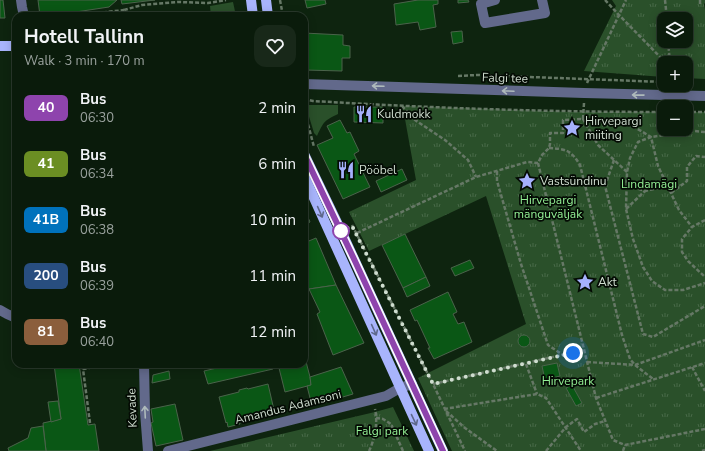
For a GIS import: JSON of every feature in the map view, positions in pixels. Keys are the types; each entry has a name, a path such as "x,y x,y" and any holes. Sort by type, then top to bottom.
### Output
{"main road":[{"path":"250,0 252,12"},
{"path":"266,0 268,12"},
{"path":"0,46 12,46"},
{"path":"308,163 443,451"},
{"path":"308,185 429,451"}],"street":[{"path":"21,0 23,12"},
{"path":"495,0 480,4 485,23 545,13 542,0"},
{"name":"Falgi tee","path":"308,84 705,96"},
{"path":"0,310 12,316"},
{"name":"Kevade","path":"144,368 148,451"},
{"name":"Amandus Adamsoni","path":"168,451 386,396 400,388 412,384"}],"path":[{"path":"107,12 124,10 142,5 178,2 208,3 226,0"},
{"path":"280,0 282,12"},
{"path":"605,0 659,56"},
{"path":"626,0 588,79 584,93 584,119 598,145 627,172"},
{"path":"665,0 666,12"},
{"path":"700,0 700,6"},
{"path":"457,77 477,74 657,82"},
{"path":"308,100 402,106 584,112 657,112"},
{"path":"402,106 415,120 445,140 468,160 476,177"},
{"path":"693,112 705,112"},
{"path":"692,227 679,210 658,166 651,137 630,125 584,119 563,120 563,133 550,133 549,148 542,155 538,163 596,398 613,440 625,445 705,429"},
{"path":"308,124 316,150"},
{"path":"705,132 694,131 651,137 638,142 630,158 627,172 626,209 633,239 643,267 652,281 665,290 683,290 705,283"},
{"path":"549,148 563,149 569,152 576,158 580,165 622,335 630,359 635,365 653,379"},
{"path":"671,192 687,181 687,167 696,156 705,157"},
{"path":"614,160 605,186 643,334 653,337 705,306"},
{"path":"357,233 476,177 527,162 538,163"},
{"path":"497,171 497,181 520,264 548,344 563,355"},
{"path":"627,185 645,191 668,186"},
{"path":"626,209 645,191"},
{"path":"349,220 433,384 465,451"},
{"path":"705,220 692,227 682,239 682,252 688,261 705,277"},
{"path":"587,362 635,365 705,340"},
{"path":"433,384 584,350"},
{"path":"596,398 705,363"},
{"path":"526,364 537,394"},
{"path":"692,367 705,390"},
{"path":"89,368 83,369 90,423"},
{"path":"444,409 537,394 546,398 581,451"},
{"path":"369,451 373,443 376,418 374,409 380,407"},
{"path":"444,409 464,428 497,451"},
{"path":"376,418 383,419 391,424 404,451"},
{"path":"546,451 566,427 578,419 584,432 595,424 605,421"},
{"path":"623,451 625,445"}],"green space":[{"path":"612,0 705,0 705,79 693,78 693,56 657,56 657,76 584,71 616,6"},
{"path":"233,2 235,12 211,12 210,6"},
{"path":"338,105 338,114 325,122 317,136 314,133 308,113 308,106"},
{"name":"Hirvepark","path":"402,106 572,112 657,112 657,136 693,136 693,112 705,112 705,451 452,451 418,378 526,324 486,196 369,251 349,212 416,180"},
{"name":"Falgi park","path":"393,407 414,451 210,451 375,412"}],"building":[{"path":"0,0 3,0 5,18 0,18"},
{"path":"38,0 117,0 109,7 76,12 40,12"},
{"path":"121,0 155,0 122,4"},
{"path":"305,0 325,0 326,4 307,8"},
{"path":"418,0 438,0 438,4 433,5 436,27 420,30 418,22 396,25 394,4"},
{"path":"458,0 468,0 469,2 458,3"},
{"path":"462,31 463,42 453,44 451,32"},
{"path":"308,33 343,35 343,45 350,46 350,58 342,58 342,71 308,70"},
{"path":"354,107 383,107 383,123 354,122"},
{"name":"Pööbel","path":"340,120 347,133 350,132 359,151 354,154 370,187 343,199 317,145 333,138 327,126"},
{"path":"402,169 407,180 381,192 376,181"},
{"path":"405,234 426,277 403,288 382,245"},
{"path":"316,238 336,285 308,289 308,241"},
{"path":"470,260 474,268 455,276 451,268"},
{"path":"426,277 430,286 407,297 403,288"},
{"path":"336,285 364,343 333,355 317,314 320,312 309,289"},
{"path":"448,292 457,312 453,314 458,324 464,322 472,342 434,359 417,320 415,321 410,310"},
{"path":"526,335 529,336 529,346 522,347 519,346 518,339 519,336"},
{"path":"557,363 560,376 545,380 542,366"},
{"path":"341,367 353,394 312,406 307,386 311,385 310,377"},
{"path":"55,368 80,368 88,425 95,424 99,451 46,451 43,423 61,419"},
{"path":"217,368 273,369 208,384 204,371"},
{"path":"279,368 308,368 311,385 285,392"},
{"path":"169,371 170,379 152,383 153,375"},
{"path":"268,384 274,415 263,418 261,414 239,419 240,424 228,427 219,397 239,392 239,390"},
{"path":"572,385 582,403 576,406 566,388"},
{"path":"58,401 61,419 51,422 48,402"},
{"path":"175,404 183,440 156,446 151,423 153,422 151,409"},
{"path":"43,426 46,451 9,451 8,448 28,438 31,428"}],"bus line":[{"name":"40","path":"308,162 443,451"}],"place":[{"name":"Kuldmokk","path":"364,114"},
{"name":"Hirvepargi miiting","path":"572,128"},
{"name":"Pööbel","path":"346,170"},
{"name":"Vastsündinu","path":"527,181"},
{"name":"Akt","path":"585,282"}],"route":[{"path":"341,231 352,226 357,233 433,384 573,353"}],"park label":[{"name":"Lindamägi","path":"649,184"},
{"name":"Hirvepargi mänguväljak","path":"548,207"}]}
